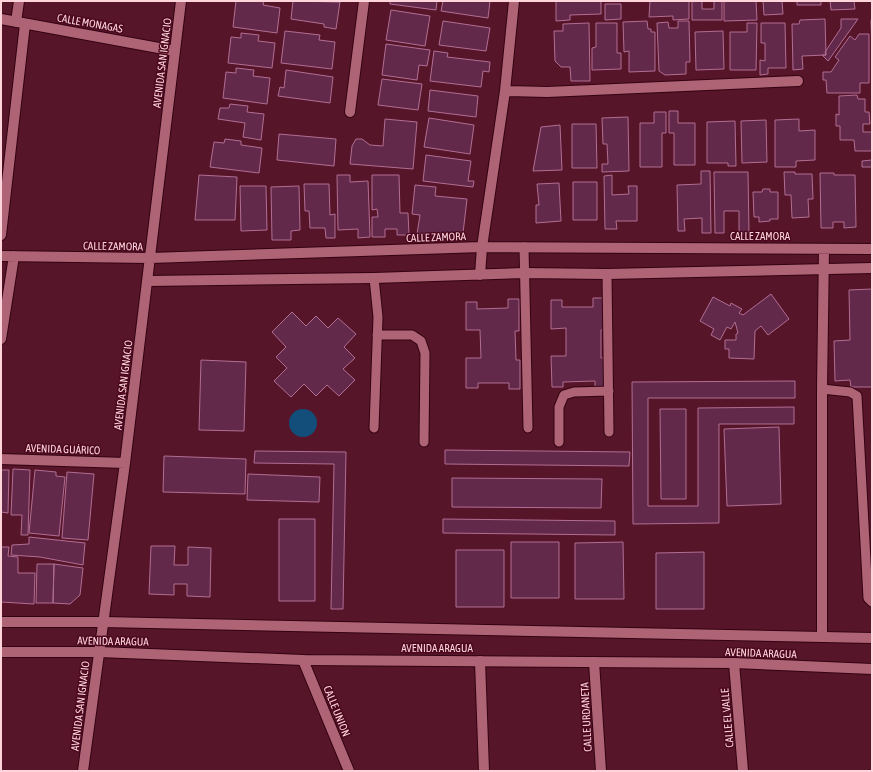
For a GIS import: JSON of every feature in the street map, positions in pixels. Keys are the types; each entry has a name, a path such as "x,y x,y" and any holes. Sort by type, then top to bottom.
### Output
{"street":[{"path":"1,235 21,23 19,1"},
{"name":"AVENIDA SAN IGNACIO","path":"84,771 148,281 181,1"},
{"path":"350,112 364,1"},
{"path":"480,275 482,247 505,91 514,1"},
{"name":"CALLE MONAGAS","path":"1,19 175,51"},
{"path":"505,91 547,92 798,82"},
{"name":"CALLE ZAMORA","path":"1,256 150,258 482,247 872,249"},
{"path":"822,637 822,389 824,249"},
{"path":"1,339 14,256"},
{"path":"148,281 374,278 524,273 607,274 872,268"},
{"name":"AVENIDA GUÁRICO","path":"1,459 125,463"},
{"name":"AVENIDA ARAGUA","path":"1,622 103,622 872,638"},
{"name":"AVENIDA ARAGUA","path":"1,652 99,652 303,660 734,663 872,669"},
{"name":"CALLE UNION","path":"303,660 349,771"},
{"path":"480,661 484,771"},
{"name":"CALLE URDANETA","path":"594,662 601,771"},
{"name":"CALLE EL VALLE","path":"734,663 743,771"}],"lane":[{"path":"524,248 528,428"},
{"path":"607,274 609,432"},
{"path":"374,278 378,317 374,428"},
{"path":"377,335 412,335 421,341 425,353 424,442"},
{"path":"822,389 850,392 856,396 868,598 872,602"},
{"path":"559,442 559,407 564,395 574,392 609,392"}],"water":[{"path":"303,409 313,413 317,423 313,433 303,437 293,433 289,423 293,413"}],"building":[{"path":"236,1 264,1 263,5 280,8 277,33 233,27"},
{"path":"293,1 340,2 336,29 324,27 324,24 291,19"},
{"path":"390,1 437,1 436,10 390,4"},
{"path":"443,1 490,1 488,18 441,11"},
{"path":"556,1 601,1 601,14 570,15 570,20 556,21"},
{"path":"650,1 689,1 689,19 673,20 673,16 649,17"},
{"path":"692,1 702,1 702,9 714,9 714,1 722,1 722,20 692,20"},
{"path":"724,1 756,1 757,20 724,21"},
{"path":"763,1 782,1 783,14 764,15"},
{"path":"797,1 821,1 821,5 797,5"},
{"path":"830,1 854,1 855,9 831,10"},
{"path":"605,4 621,4 621,19 605,20"},
{"path":"391,10 430,16 425,46 386,40"},
{"path":"825,19 826,55 802,56 803,69 793,70 792,24 799,24 800,20"},
{"path":"841,19 858,19 828,61 822,55 826,55 825,52 841,28"},
{"path":"871,20 872,20 872,54"},
{"path":"443,21 490,28 486,51 439,45"},
{"path":"647,21 648,29 651,29 651,32 655,32 655,71 629,72 629,51 624,52 623,22"},
{"path":"678,21 689,21 690,62 686,62 686,74 665,75 659,71 657,23 668,22 669,28 678,28"},
{"path":"589,23 590,81 571,81 570,67 561,67 555,61 554,31 563,31 563,24"},
{"path":"596,23 617,23 617,53 621,53 621,69 592,70 592,48 596,47"},
{"path":"747,23 757,23 756,70 730,70 730,32 747,32"},
{"path":"761,23 785,23 786,68 768,68 768,74 760,75 760,60 765,61 765,43 761,43"},
{"path":"285,31 320,35 319,40 335,42 332,69 281,63"},
{"path":"723,31 724,69 696,70 695,32"},
{"path":"241,33 259,35 258,41 275,43 272,68 228,63 231,37 241,38"},
{"path":"859,34 869,34 869,83 860,83 860,93 827,93 826,80 823,80 823,72 831,72 839,60 835,57 850,36 855,40"},
{"path":"386,44 430,50 427,66 419,65 417,80 382,75"},
{"path":"434,51 448,53 447,57 490,62 489,72 483,71 481,87 430,81"},
{"path":"236,68 254,70 253,76 270,78 267,104 223,98 226,72 236,73"},
{"path":"286,70 333,77 330,103 278,96 280,87 284,88"},
{"path":"382,79 422,84 418,110 378,105"},
{"path":"430,90 478,96 476,117 428,111"},
{"path":"857,95 858,99 865,99 865,112 869,112 870,124 863,124 863,132 872,132 872,151 855,151 854,140 840,140 840,126 836,126 836,114 839,115 839,96"},
{"path":"230,104 248,106 247,112 264,114 261,140 243,137 245,123 218,119 220,108 229,108"},
{"path":"669,111 678,111 678,123 695,123 695,165 674,165 674,133 669,133"},
{"path":"654,112 666,112 666,133 662,133 662,167 640,167 640,123 654,123"},
{"path":"628,117 629,171 602,172 602,164 608,164 607,144 603,144 602,118"},
{"path":"429,118 474,125 470,154 424,147"},
{"path":"385,119 417,122 413,169 350,164 352,146 356,139 362,139 370,145 383,146"},
{"path":"799,119 799,131 815,130 815,160 796,161 796,167 775,167 775,120"},
{"path":"766,120 767,162 742,163 741,121"},
{"path":"735,121 736,166 728,166 728,163 707,163 707,122"},
{"path":"572,124 596,124 597,168 572,168"},
{"path":"560,125 562,170 533,171 541,127"},
{"path":"279,134 336,139 334,166 277,160"},
{"path":"225,139 241,141 241,145 262,148 259,173 210,167 214,142 224,143"},
{"path":"426,155 471,161 468,181 474,181 473,187 423,181"},
{"path":"872,160 872,167 862,167 862,161"},
{"path":"701,171 710,171 711,233 702,233 702,218 684,219 685,231 678,231 677,185 701,184"},
{"path":"714,172 748,172 749,233 739,234 739,211 724,211 724,233 715,233"},
{"path":"784,172 795,172 795,174 812,174 813,199 808,199 809,217 792,218 791,195 785,195"},
{"path":"820,173 855,175 856,227 844,228 844,222 833,222 833,228 821,228"},
{"path":"199,175 237,177 235,220 195,220"},
{"path":"337,175 350,175 350,182 368,181 370,237 358,238 358,229 338,230"},
{"path":"372,175 399,175 400,213 408,213 409,235 397,235 397,229 385,229 385,237 372,237 372,217 378,217 377,209 372,210"},
{"path":"612,175 612,195 629,194 628,186 637,186 637,221 616,221 617,229 605,229 604,176"},
{"path":"573,182 597,182 597,220 573,220"},
{"path":"559,183 561,221 536,223 536,205 539,205 537,184"},
{"path":"304,184 329,184 330,215 335,214 335,238 326,238 325,228 310,228 309,211 305,211"},
{"path":"415,185 436,187 435,196 467,199 463,233 417,234 420,215 412,214"},
{"path":"240,186 266,186 267,230 241,231"},
{"path":"299,186 300,230 291,231 291,240 272,240 271,187"},
{"path":"763,189 770,189 770,192 778,192 778,219 770,219 770,221 759,222 759,217 754,217 753,192 762,192"},
{"path":"872,289 872,387 851,387 850,380 835,381 834,341 850,340 849,290"},
{"path":"771,294 789,319 768,335 761,326 755,331 754,359 729,358 729,349 725,349 725,340 736,340 736,334 738,333 735,322 731,329 727,327 720,340 711,335 714,329 700,321 713,297 730,306 731,303 742,309 739,313 743,315"},
{"path":"593,298 604,298 604,330 601,330 601,358 605,358 605,388 595,388 595,381 563,382 563,387 552,387 551,356 566,356 566,328 551,329 551,300 562,300 562,307 593,307"},
{"path":"508,299 519,299 519,331 515,331 516,360 520,360 520,389 509,389 509,383 478,383 478,388 466,388 466,358 481,358 480,330 466,330 466,302 477,302 477,309 508,308"},
{"path":"292,312 306,326 316,316 328,328 338,318 356,334 344,347 355,358 343,369 355,380 339,396 327,385 316,396 304,384 291,397 274,381 287,368 276,357 286,347 272,332"},
{"path":"201,360 246,362 244,431 199,430"},
{"path":"795,381 795,398 648,398 648,506 698,506 698,408 794,407 794,424 719,424 719,523 633,524 632,382"},
{"path":"660,409 686,409 686,499 661,499"},
{"path":"779,427 781,504 727,506 724,429"},
{"path":"445,450 630,452 629,466 445,464"},
{"path":"255,451 346,452 343,609 331,609 334,464 254,463"},
{"path":"164,456 246,459 245,494 163,492"},
{"path":"13,469 30,470 28,535 21,535 22,515 11,515"},
{"path":"1,470 9,470 8,513 1,512"},
{"path":"35,470 56,472 56,476 65,477 59,536 29,533"},
{"path":"67,472 94,474 88,540 62,538"},
{"path":"248,474 320,477 319,502 247,500"},
{"path":"452,478 602,479 601,508 452,507"},
{"path":"279,519 315,519 315,601 279,601"},
{"path":"443,519 615,521 615,535 443,533"},
{"path":"29,537 85,543 83,565 40,557 11,555 12,545 29,544"},
{"path":"511,542 559,542 559,598 511,598"},
{"path":"623,542 624,599 575,599 575,543"},
{"path":"151,546 175,546 174,565 188,565 188,547 211,548 210,597 187,596 187,584 174,584 174,595 149,594"},
{"path":"1,547 9,547 8,556 18,557 18,573 35,573 34,604 1,602"},
{"path":"456,550 504,550 504,607 456,607"},
{"path":"704,552 704,609 656,609 656,553"},
{"path":"37,564 54,564 53,603 36,603"},
{"path":"54,564 83,568 80,595 70,604 53,603"}]}
